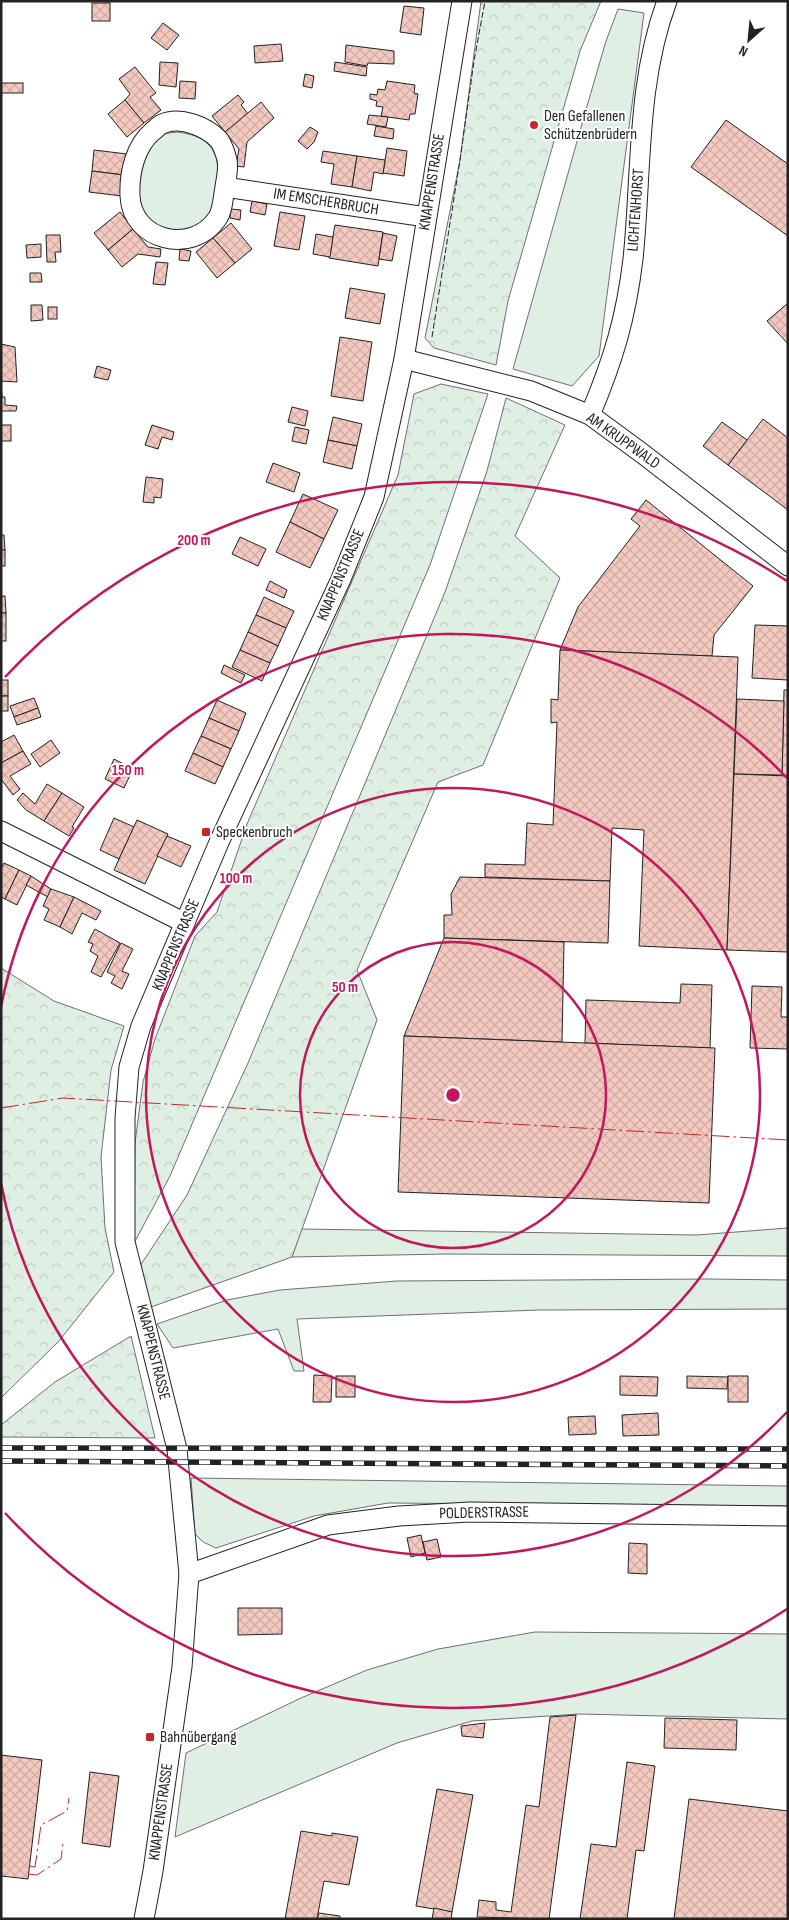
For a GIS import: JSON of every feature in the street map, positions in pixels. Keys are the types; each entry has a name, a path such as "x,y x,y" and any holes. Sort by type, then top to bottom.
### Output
{"street":[{"name":"KNAPPENSTRASSE","path":"144,1919 153,1871 182,1667 189,1574 177,1449 126,1242 125,1118 129,1067 141,1026 220,840 341,579 374,496 404,359 462,1"},
{"name":"LICHTENHORST","path":"590,415 608,370 624,320 633,260 644,96 652,56 667,1"},
{"path":"181,122 198,126 219,140 227,161 225,187 218,219 198,237 181,241 162,238 146,230 136,216 130,198 136,153 146,137 162,124 181,122"},
{"name":"IM EMSCHERBRUCH","path":"225,187 426,218"},
{"name":"AM KRUPPWALD","path":"404,359 531,391 590,415 788,566"},
{"path":"1,831 185,922"},
{"name":"POLDERSTRASSE","path":"189,1574 328,1525 399,1516 470,1512 788,1516"}],"green space":[{"path":"481,1 601,1 580,51 508,301 496,365 434,348 425,338 460,160"},
{"path":"618,9 644,13 599,356 572,386 513,369 606,41"},
{"path":"178,132 199,137 209,145 217,159 217,175 214,201 205,220 191,229 170,231 149,221 141,213 138,188 143,157 150,143 159,136"},
{"path":"441,384 488,394 430,565 170,1176 134,1243 135,1143 143,1082 155,1039 195,936 217,912 247,824 398,475 414,394"},
{"path":"506,398 565,425 515,536 560,578 483,765 438,782 357,970 377,1020 292,1257 151,1307 138,1269 187,1195 248,1063 445,592 487,471"},
{"path":"1,968 54,1001 124,1026 111,1070 101,1157 105,1228 114,1272 59,1341 1,1398"},
{"path":"788,1228 788,1256 446,1254 292,1257 301,1229 697,1235"},
{"path":"788,1280 788,1309 539,1310 297,1319 304,1371 294,1371 278,1329 173,1348 157,1324 227,1300 280,1290 397,1281"},
{"path":"131,1336 155,1438 1,1437 1,1425 55,1382"},
{"path":"191,1478 788,1486 788,1506 388,1503 314,1516 216,1548 203,1542 195,1534"},
{"path":"535,1632 788,1634 788,1719 579,1714 472,1721 397,1743 175,1837 186,1753 301,1698 367,1670 438,1649"}],"building":[{"path":"92,3 110,3 110,21 92,21"},
{"path":"404,6 424,8 421,35 400,32"},
{"path":"163,23 179,35 167,50 151,38"},
{"path":"281,44 283,61 255,63 254,46"},
{"path":"346,45 394,51 394,64 368,63 367,66 345,62"},
{"path":"160,62 178,63 176,87 159,85"},
{"path":"335,62 367,67 366,76 334,71"},
{"path":"135,67 156,93 150,97 161,110 144,123 125,100 130,94 119,79"},
{"path":"305,74 314,76 312,88 303,86"},
{"path":"180,81 196,82 195,99 179,98"},
{"path":"387,81 415,85 414,93 418,94 415,114 410,114 409,120 381,116 383,107 376,106 377,101 370,99 370,94 377,95 378,89 385,90"},
{"path":"1,83 23,83 23,93 1,93"},
{"path":"238,95 244,102 241,105 248,114 225,132 212,116"},
{"path":"125,100 144,123 127,137 108,114"},
{"path":"261,102 274,118 247,142 244,167 236,166 239,149 225,132"},
{"path":"369,115 388,117 386,127 367,124"},
{"path":"726,120 788,164 788,236 691,167"},
{"path":"376,126 394,129 393,139 374,136"},
{"path":"310,127 318,132 314,142 307,149 298,141"},
{"path":"387,148 407,151 404,176 383,173"},
{"path":"94,150 127,154 124,175 92,171"},
{"path":"323,151 357,156 352,187 331,184 334,164 321,162"},
{"path":"357,156 385,160 383,174 374,172 371,191 352,187"},
{"path":"92,171 124,175 122,196 89,192"},
{"path":"252,201 267,204 265,215 250,212"},
{"path":"231,209 241,210 240,220 230,218"},
{"path":"120,212 133,229 108,250 94,233"},
{"path":"280,212 305,216 299,250 274,246"},
{"path":"231,223 252,249 235,263 213,238"},
{"path":"335,225 383,232 378,266 329,258"},
{"path":"133,229 148,247 161,249 160,257 138,254 122,267 108,250"},
{"path":"383,233 397,236 392,261 379,259"},
{"path":"316,234 333,237 330,257 313,254"},
{"path":"46,235 60,235 61,252 55,252 56,262 47,262"},
{"path":"213,238 235,263 217,278 196,252"},
{"path":"41,244 41,257 27,258 26,245"},
{"path":"180,249 191,251 189,261 179,260"},
{"path":"156,262 168,263 165,285 153,284"},
{"path":"30,273 41,273 42,282 30,282"},
{"path":"350,288 385,294 380,324 345,318"},
{"path":"788,303 788,344 767,321"},
{"path":"31,305 42,305 43,320 31,321"},
{"path":"48,307 57,307 57,319 48,319"},
{"path":"340,337 372,342 363,401 331,396"},
{"path":"1,344 15,347 17,382 1,381"},
{"path":"97,366 111,370 108,380 94,377"},
{"path":"1,381 2,397 5,397 5,405 17,406 16,411 1,411"},
{"path":"292,407 308,411 305,426 288,422"},
{"path":"333,417 362,424 357,446 328,440"},
{"path":"763,419 788,438 788,510 728,465"},
{"path":"722,422 747,440 728,465 703,446"},
{"path":"1,425 11,425 11,441 1,441"},
{"path":"152,425 174,432 172,440 162,437 158,449 145,445"},
{"path":"295,427 309,430 306,444 292,441"},
{"path":"328,440 357,446 352,469 323,462"},
{"path":"273,463 300,473 294,492 266,482"},
{"path":"146,477 163,479 161,498 154,497 154,503 143,502"},
{"path":"303,494 338,510 324,539 290,522"},
{"path":"646,500 753,586 714,635 712,656 560,650 578,607 640,526 631,519"},
{"path":"290,522 324,539 310,568 276,552"},
{"path":"1,535 4,535 5,550 1,550"},
{"path":"240,537 266,549 258,566 232,554"},
{"path":"1,550 5,550 5,566 1,566"},
{"path":"270,581 287,590 284,598 266,590"},
{"path":"1,596 5,596 6,613 1,613"},
{"path":"264,597 294,611 286,628 256,615"},
{"path":"1,613 6,613 6,641 1,641"},
{"path":"256,615 286,628 278,646 248,632"},
{"path":"755,625 788,626 788,680 752,678"},
{"path":"248,632 278,646 270,663 240,650"},
{"path":"240,650 270,663 262,681 232,667"},
{"path":"560,650 738,657 727,950 639,946 644,830 612,828 610,881 485,877 485,864 525,865 527,823 553,825 557,722 551,723 551,699 558,700"},
{"path":"224,665 245,675 241,683 221,673"},
{"path":"1,680 8,680 8,696 1,696"},
{"path":"784,690 788,690 788,776 782,775"},
{"path":"1,696 8,696 8,711 1,711"},
{"path":"34,698 38,708 14,717 10,706"},
{"path":"737,699 784,701 782,775 734,774"},
{"path":"217,700 246,713 239,731 209,718"},
{"path":"38,708 41,717 17,725 14,717"},
{"path":"209,718 239,731 231,749 201,736"},
{"path":"14,735 23,751 1,763 1,742"},
{"path":"201,736 231,749 223,767 193,753"},
{"path":"51,740 60,753 40,767 31,754"},
{"path":"23,751 31,764 10,776 20,789 13,795 1,779 1,763"},
{"path":"193,753 223,767 215,784 185,771"},
{"path":"114,759 133,769 124,788 105,779"},
{"path":"734,774 788,776 788,952 727,950"},
{"path":"47,784 62,793 44,821 26,810 17,800 23,793 35,804"},
{"path":"62,793 84,807 69,836 44,821"},
{"path":"114,818 134,827 119,859 100,850"},
{"path":"137,820 168,834 145,884 114,870"},
{"path":"167,836 191,846 181,867 157,856"},
{"path":"4,863 19,870 5,899 1,897 1,869"},
{"path":"19,870 31,876 17,905 5,899"},
{"path":"31,876 51,889 48,897 26,885"},
{"path":"460,877 610,881 608,943 444,938 444,915 452,915 451,894"},
{"path":"51,889 74,897 60,927 44,920 49,909 43,906"},
{"path":"74,897 101,911 96,920 82,913 72,934 60,927"},
{"path":"95,929 120,943 101,977 91,972 98,956 90,951 93,944 88,942"},
{"path":"444,938 564,942 562,1042 404,1036"},
{"path":"121,943 133,949 122,971 129,974 122,989 111,983 115,976 107,972"},
{"path":"681,984 712,985 710,1048 585,1043 586,1000 680,1003"},
{"path":"752,986 782,987 781,1017 788,1017 788,1049 750,1048"},
{"path":"404,1036 715,1048 709,1203 398,1192"},
{"path":"314,1375 332,1376 331,1402 313,1402"},
{"path":"336,1376 355,1376 355,1397 336,1397"},
{"path":"620,1376 658,1377 657,1396 620,1395"},
{"path":"687,1376 728,1377 727,1389 687,1388"},
{"path":"728,1376 748,1376 748,1402 728,1402"},
{"path":"658,1413 659,1435 623,1436 622,1415"},
{"path":"595,1416 596,1434 569,1435 568,1417"},
{"path":"421,1535 425,1553 411,1557 407,1538"},
{"path":"437,1539 441,1557 427,1560 423,1542"},
{"path":"629,1543 647,1544 647,1574 628,1573"},
{"path":"238,1608 282,1608 282,1634 238,1635"},
{"path":"576,1715 549,1919 477,1917 479,1900 496,1902 496,1910 511,1912 526,1805 539,1807 550,1717"},
{"path":"665,1718 737,1720 736,1750 664,1748"},
{"path":"485,1723 483,1738 462,1736 461,1726"},
{"path":"1,1755 42,1760 28,1879 1,1876"},
{"path":"627,1762 655,1766 644,1851 636,1850 627,1919 580,1919 591,1844 616,1847"},
{"path":"90,1772 119,1776 110,1847 82,1843"},
{"path":"437,1789 473,1795 452,1912 416,1906"},
{"path":"689,1799 788,1811 788,1919 674,1919"},
{"path":"301,1831 332,1836 332,1833 358,1837 349,1885 324,1881 317,1919 285,1919"},
{"path":"434,1908 452,1912 451,1919 432,1919"},
{"path":"319,1913 340,1916 340,1919 317,1919"}],"railway":[{"path":"1,1448 788,1449"},
{"path":"1,1461 788,1466"}],"fence":[{"path":"432,337 474,61 485,1"}],"power":[{"path":"1,1108 63,1098 788,1140"},
{"path":"29,1866 35,1867 41,1825 67,1811 69,1798"},
{"path":"28,1874 37,1875 61,1859 63,1843"}],"place":[{"name":"Den Gefallenen Schützenbrüdern","path":"534,125"},
{"name":"Speckenbruch","path":"206,832"},
{"name":"Bahnübergang","path":"150,1737"}]}
